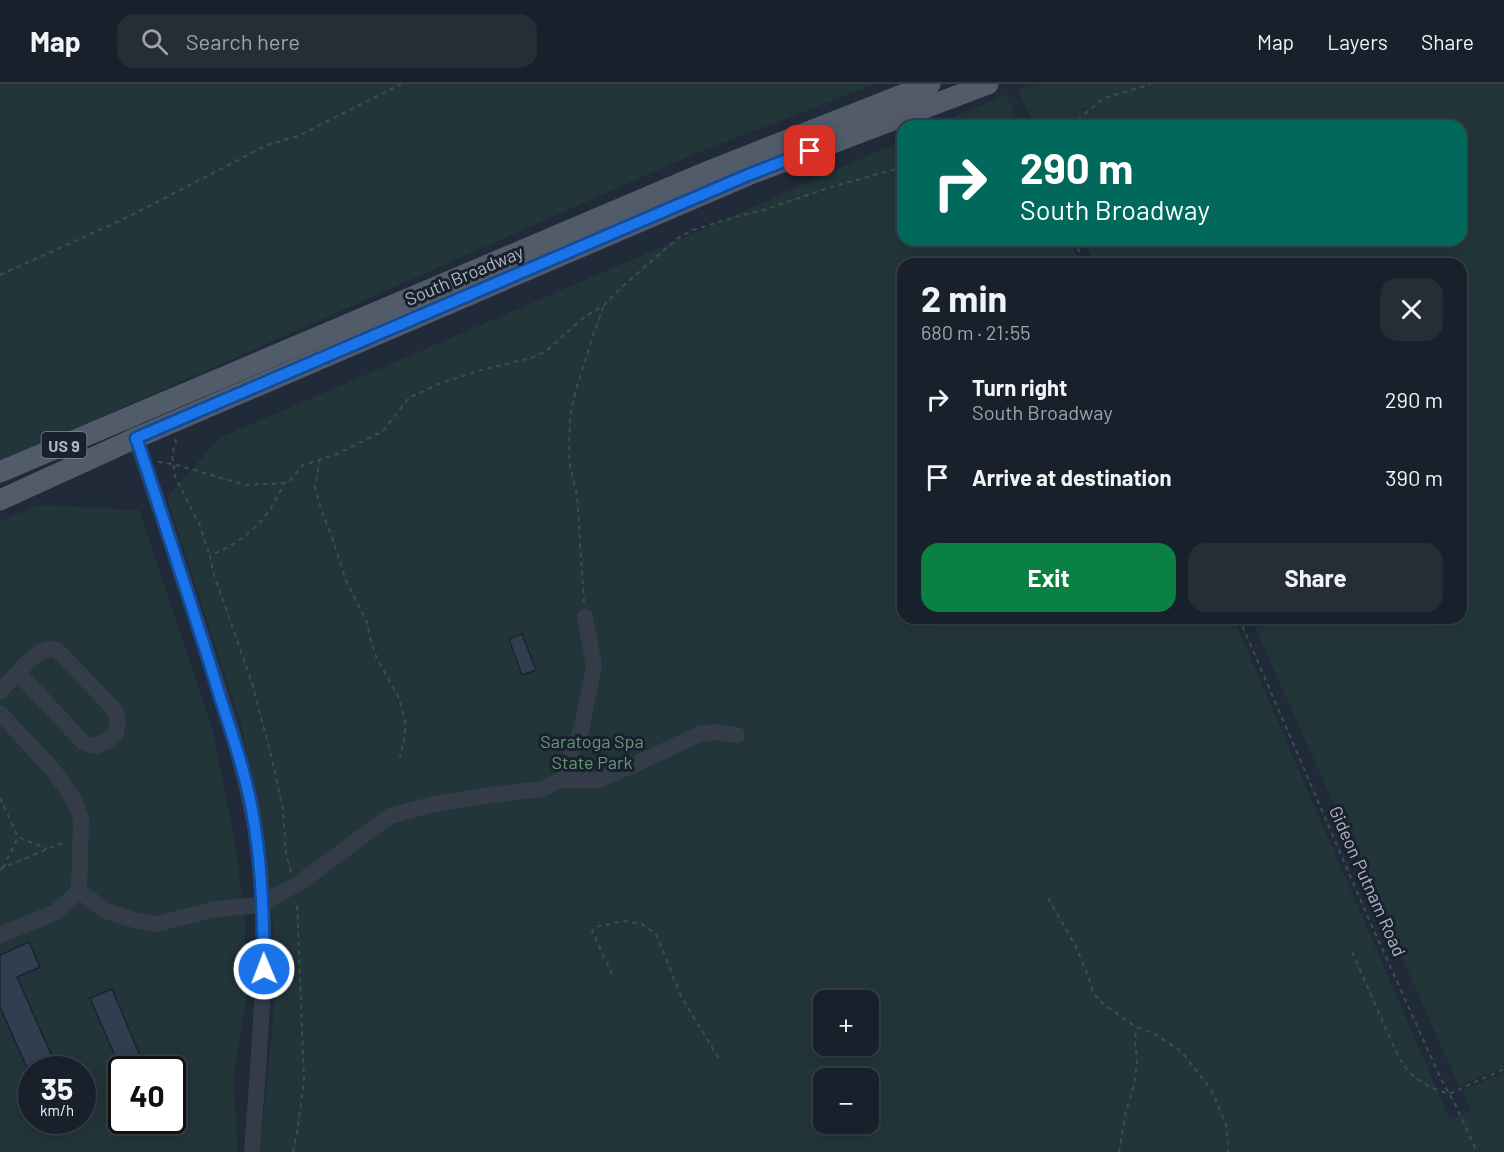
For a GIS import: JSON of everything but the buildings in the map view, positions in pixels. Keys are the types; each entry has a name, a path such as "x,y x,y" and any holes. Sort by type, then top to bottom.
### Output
{"main road":[{"name":"South Broadway","path":"0,472 709,171 930,84"},
{"name":"South Broadway","path":"0,500 136,438 748,175 988,84"}],"street":[{"path":"128,417 214,675 243,770 254,820 263,905 264,969 252,1152"},
{"path":"562,780 581,730 594,666 585,617"},
{"path":"0,692 18,673 39,652 50,648 56,650 115,710 118,722 116,733 107,741 95,746 84,743 18,673"},
{"path":"0,713 54,771 74,800 81,819 80,891 56,912 0,935"},
{"path":"80,891 106,911 135,921 156,924 216,909 263,905 295,885 390,816 434,804 542,789 562,780 599,780 699,734 714,732 737,735"}],"path":[{"path":"0,275 128,217 267,146 298,136 401,84"},
{"path":"1077,120 1104,98 1151,84"},
{"path":"158,462 173,464 246,485 288,483 303,465 337,454 382,431 409,398 438,384 545,352 583,318 604,305 678,238 693,230 897,169"},
{"path":"585,617 577,495 569,461 570,416 592,336 604,305"},
{"path":"173,433 176,442 172,454 175,476 200,526 213,572 252,683 273,759 283,810 286,854 295,885 298,907 304,1080 293,1152"},
{"path":"320,459 315,487 322,512 346,581 366,621 377,659 399,698 405,722 400,758"},
{"path":"210,556 234,545 258,525 278,498 284,483"},
{"name":"Gideon Putnam Road","path":"1242,624 1367,915 1440,1077 1477,1152"},
{"path":"0,798 18,837 47,849"},
{"path":"0,810 5,809"},
{"path":"1,868 80,835"},
{"path":"1,868 18,837"},
{"path":"1048,898 1076,946 1093,993 1103,1004 1136,1027 1155,1034 1181,1051 1212,1091 1227,1127 1228,1152"},
{"path":"612,974 592,931 596,927 624,921 642,924 657,934 681,996 719,1059"},
{"path":"1352,952 1386,1032 1406,1069 1414,1078 1449,1094 1504,1069"},
{"path":"1119,1152 1126,1111 1134,1086 1137,1061 1136,1027"}],"green space":[{"path":"0,84 875,84 694,154 0,462"},
{"path":"1042,84 1504,84 1504,1067 1459,1086 1254,624 1467,624 1467,258 1092,258 1087,246 1467,246 1467,120 1031,120 1018,90"},
{"path":"1006,94 1017,120 948,120"},
{"name":"Saratoga Spa State Park","path":"897,143 897,246 1072,246 1077,258 897,258 897,624 1236,624 1450,1120 1471,1111 1462,1091 1504,1073 1504,1152 261,1152 277,981 267,847 242,728 167,498 219,438 715,224"},
{"path":"38,505 139,510 212,728 235,842 245,919 246,997 233,1079 238,1152 0,1152 0,521"}],"route":[{"path":"264,969 263,905 258,848 243,770 136,438 748,175 810,151"}]}
